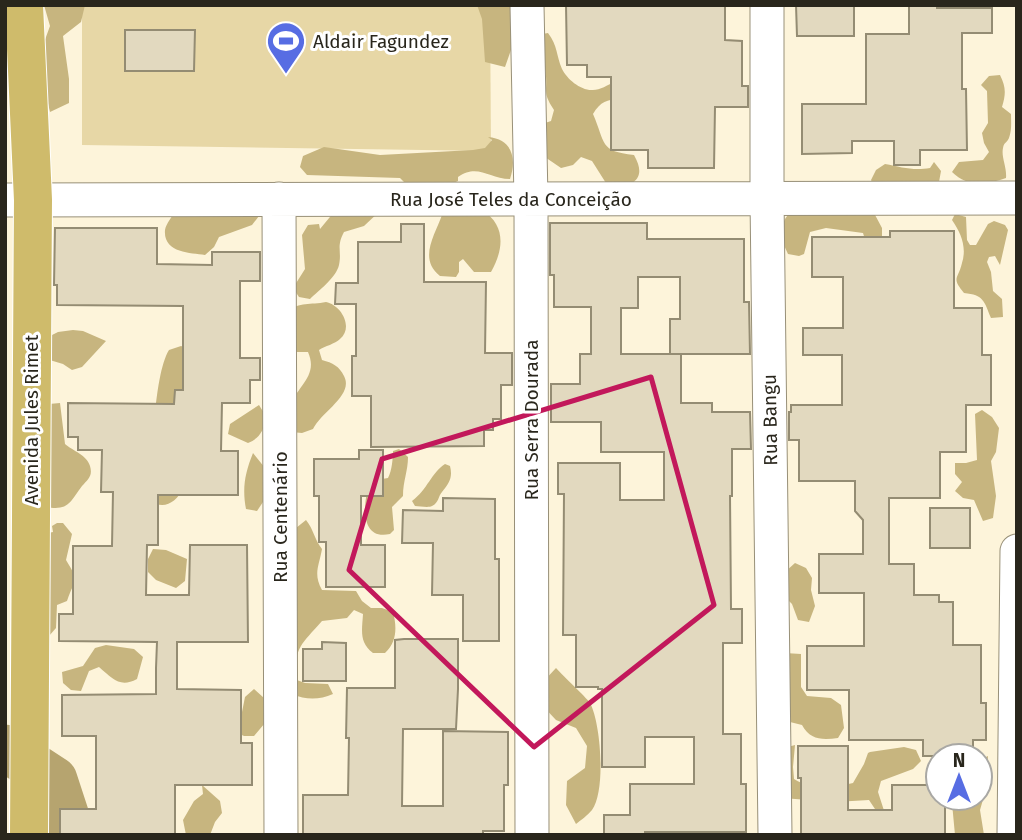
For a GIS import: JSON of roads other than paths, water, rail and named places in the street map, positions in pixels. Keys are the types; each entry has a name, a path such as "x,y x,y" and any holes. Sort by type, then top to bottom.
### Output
{"main road":[{"name":"Avenida Jules Rimet","path":"24,5 19,200 29,835"}],"street":[{"name":"Rua Serra Dourada","path":"527,5 531,199 532,835"},
{"name":"Rua Bangu","path":"767,5 775,835"},
{"name":"Rua José Teles da Conceição","path":"19,200 1017,198"},
{"name":"Rua Centenário","path":"279,199 281,835"},
{"path":"1014,835 1017,551"}],"waterway":[{"path":"5,748 54,780 72,835"}],"place":[{"name":"Aldair Fagundez","path":"286,75"}]}
